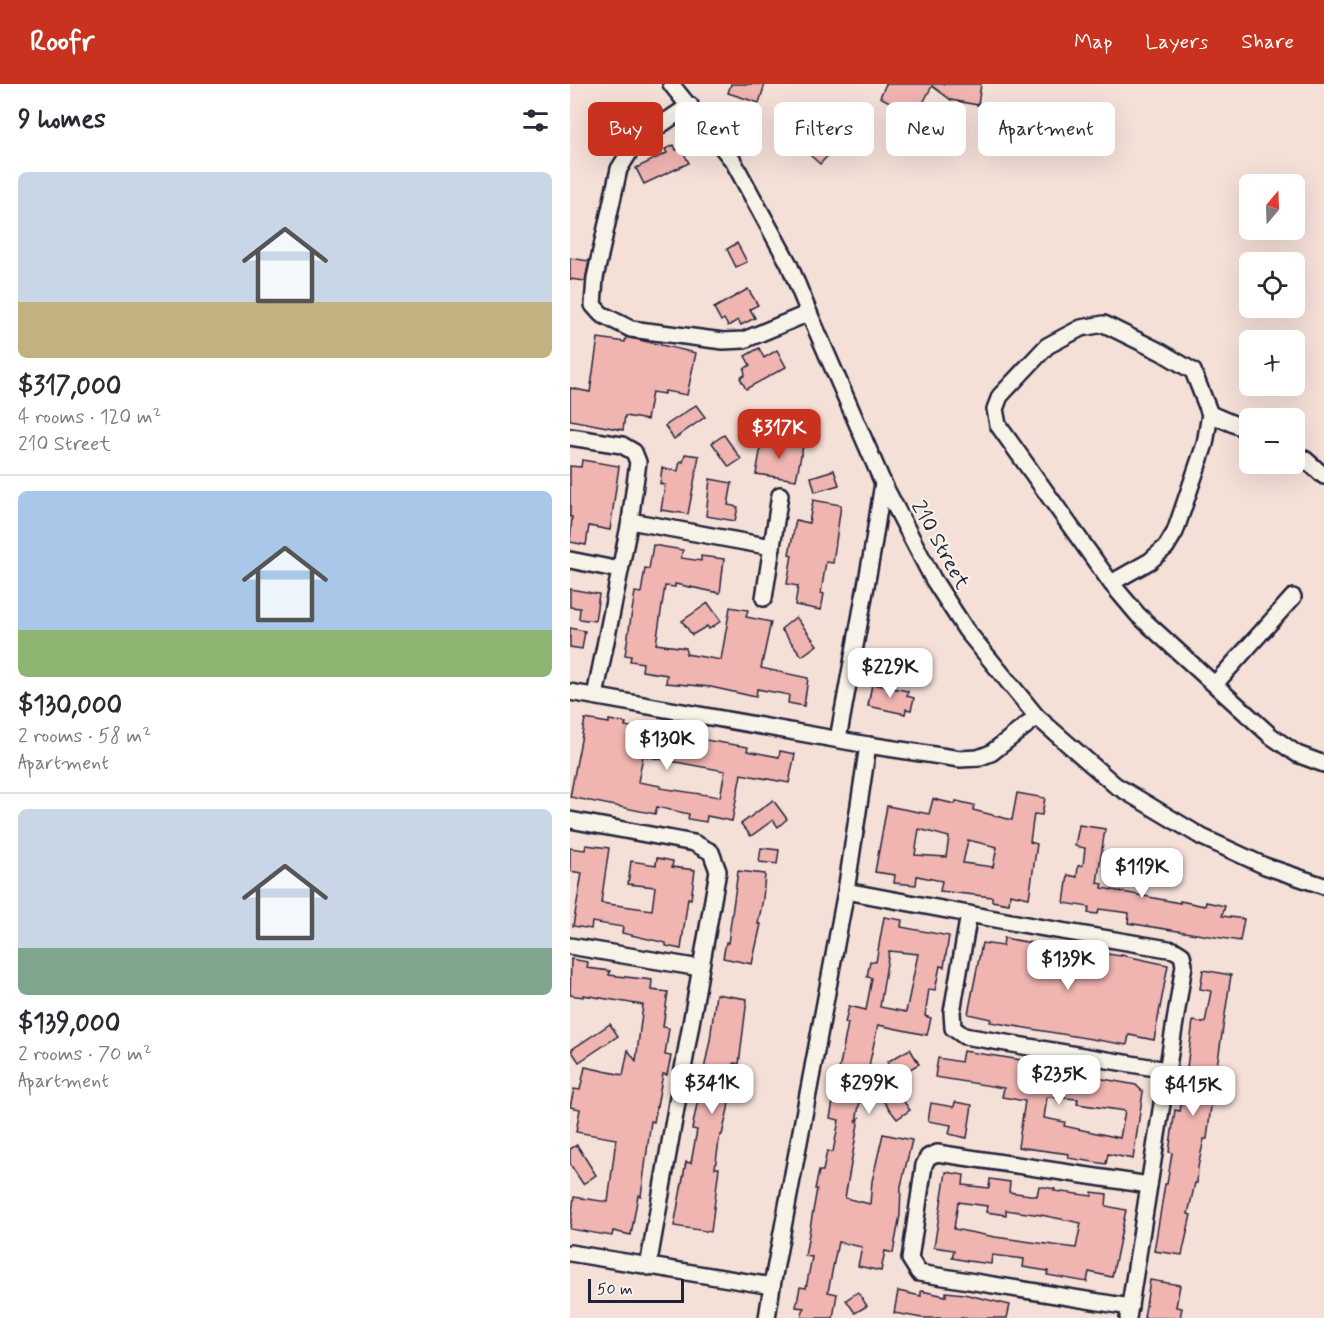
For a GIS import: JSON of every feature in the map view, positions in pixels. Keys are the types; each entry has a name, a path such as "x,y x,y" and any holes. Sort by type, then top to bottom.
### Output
{"street":[{"name":"210 Street","path":"671,84 687,102"},
{"path":"675,115 646,135 629,153 619,169 595,278 593,305 601,314 631,329 723,341 744,340 808,313"},
{"name":"210 Street","path":"729,156 789,264 882,483 948,604 966,630 1037,717 1115,785 1202,837 1266,866 1324,886"},
{"path":"1111,583 1150,561 1166,547 1175,532 1205,444 1210,414 1193,371 1161,352 1104,324 1081,328 1047,346 1000,396 995,409 998,425 1111,583 1138,615 1271,736 1297,754 1324,764"},
{"path":"1210,414 1239,426"},
{"path":"570,437 622,445 634,452 638,462 630,521 595,696"},
{"path":"1305,459 1324,476"},
{"path":"838,740 872,553 882,483"},
{"path":"764,598 780,495"},
{"path":"630,521 772,547"},
{"path":"570,560 620,570"},
{"path":"1215,684 1293,597"},
{"path":"570,692 838,740 960,759 978,758 991,753 1037,717"},
{"path":"768,1318 772,1286 846,891 868,745"},
{"path":"570,820 694,843 711,852 718,871 648,1267"},
{"path":"846,891 1174,950 1182,955 1184,965 1129,1312 919,1273 910,1259 924,1165 928,1157 937,1153 1149,1185"},
{"path":"969,914 952,1012 953,1028 964,1036 1167,1070"},
{"path":"570,946 700,968"},
{"path":"570,1253 772,1286"}],"building":[{"path":"731,84 765,84 759,102 728,93"},
{"path":"886,84 981,84 978,105 951,100 932,86 923,102 889,102 880,97"},
{"path":"674,145 675,156 685,156 689,163 644,184 636,168 663,156 667,153 665,149"},
{"path":"811,156 828,156 820,164"},
{"path":"737,243 747,262 736,267 727,249"},
{"path":"570,258 589,261 585,281 570,279"},
{"path":"748,289 758,305 750,309 755,318 741,325 738,320 728,326 724,319 721,321 714,308"},
{"path":"626,337 696,353 687,395 665,391 664,394 652,392 647,420 625,416 623,430 570,420 570,388 590,392 598,338 625,342"},
{"path":"759,348 764,358 777,350 786,367 746,389 740,378 745,375 744,369 750,365 745,356"},
{"path":"696,405 705,417 674,439 665,426"},
{"path":"724,435 741,459 729,467 712,443"},
{"path":"762,441 803,446 796,480 756,474"},
{"path":"685,454 699,456 688,514 661,510 665,485 660,484 662,468 678,471 680,461 683,462"},
{"path":"582,460 619,466 610,530 589,526 586,545 570,542 572,517 570,517 570,466 581,467"},
{"path":"834,470 839,485 815,492 811,477"},
{"path":"710,479 732,483 728,505 738,507 735,521 706,516"},
{"path":"813,500 841,505 833,563 826,562 821,610 795,605 798,586 787,584 792,555 789,554 796,520 809,523"},
{"path":"653,545 683,550 681,558 701,561 701,556 724,559 720,593 675,584 675,587 665,586 656,644 686,648 686,654 721,660 730,607 748,610 746,617 771,622 761,668 808,678 804,706 788,703 789,695 757,689 756,697 711,687 666,683 667,675 642,671 643,663 630,661 631,656 625,655 635,592 641,593 645,568 649,569"},
{"path":"570,589 599,594 595,621 579,619 580,608 570,607"},
{"path":"708,603 721,621 709,629 707,626 692,635 682,621"},
{"path":"796,617 817,645 802,656 781,629"},
{"path":"570,628 585,631 582,649 570,647"},
{"path":"872,684 908,691 907,696 914,698 911,710 906,709 905,714 868,706"},
{"path":"585,719 626,723 625,726 748,747 747,751 779,757 780,751 795,754 789,783 741,774 732,821 707,816 706,822 688,819 689,814 657,807 655,814 570,797","holes":["643,756 725,771 720,797 660,788 661,786 638,782"]},
{"path":"1017,793 1045,798 1042,815 1034,814 1030,842 1037,844 1029,898 1010,894 1009,904 992,901 992,897 940,891 942,881 917,876 916,885 894,883 895,875 875,872 887,806 929,814 933,799 955,804 956,801 974,805 973,810 1012,820","holes":["919,829 949,837 946,857 915,855","968,840 997,847 993,867 963,863"]},
{"path":"773,800 787,819 778,827 773,820 751,836 741,824"},
{"path":"1079,825 1105,829 1097,883 1103,884 1102,888 1180,903 1180,901 1205,906 1206,902 1225,906 1222,916 1244,919 1240,941 1128,923 1129,913 1099,909 1098,914 1088,913 1089,907 1064,903 1068,875 1077,877 1078,866 1083,865 1085,848 1075,846"},
{"path":"586,845 609,848 601,903 652,910 655,887 628,884 631,861 656,865 657,858 673,861 672,867 695,870 691,899 688,898 681,949 666,946 666,943 622,933 623,927 592,922 591,929 573,926 582,873 570,871 570,848 585,850"},
{"path":"761,848 779,850 777,864 759,862"},
{"path":"738,871 765,874 758,924 761,924 752,964 723,958 726,942 728,943"},
{"path":"884,917 902,920 901,927 949,936 944,967 940,966 935,990 929,989 925,1016 931,1018 927,1035 878,1025 868,1080 865,1076 856,1121 859,1118 845,1198 870,1204 872,1181 883,1134 912,1140 901,1186 900,1215 893,1253 885,1251 881,1271 858,1266 862,1247 838,1242 828,1292 837,1294 833,1318 801,1318 804,1308 796,1307 800,1287 806,1288 812,1257 805,1256 817,1189 815,1189 819,1171 823,1171 827,1151 833,1152 839,1120 830,1118 848,1023 845,1023 849,1006 866,1010 872,978 867,977 870,961 876,962","holes":["889,951 918,954 906,1012 880,1007"]},
{"path":"1004,938 1100,955 1100,953 1121,955 1168,965 1154,1040 1129,1035 1127,1045 990,1022 991,1019 968,1014 982,943 1003,946"},
{"path":"571,959 588,962 587,968 610,971 609,975 652,980 651,990 668,992 663,1027 669,1028 665,1055 671,1056 667,1075 663,1074 654,1122 651,1121 641,1196 638,1195 631,1235 613,1231 612,1236 570,1229 574,1197 608,1202 616,1139 576,1132 580,1109 570,1107 574,1089 580,1090 585,1067 623,1075 628,1050 636,1061 643,1005 570,995"},
{"path":"1203,970 1231,975 1216,1073 1220,1074 1217,1091 1213,1090 1207,1139 1204,1139 1182,1255 1154,1251 1172,1153 1169,1152 1175,1110 1180,1111 1184,1084 1182,1084 1187,1067 1193,1021 1205,1023 1211,991 1200,989"},
{"path":"716,994 747,999 739,1064 734,1063 728,1109 722,1135 720,1135 715,1168 719,1168 711,1232 674,1226 686,1162 691,1163 697,1130 692,1129 710,1040"},
{"path":"610,1024 618,1036 579,1062 571,1050"},
{"path":"910,1049 919,1064 896,1077 887,1062"},
{"path":"963,1051 1034,1062 1034,1060 1049,1063 1047,1076 1081,1079 1082,1075 1136,1085 1143,1092 1133,1159 1108,1154 1106,1164 1068,1158 1069,1154 1018,1147 1025,1101 1002,1097 1004,1088 935,1077 938,1058 961,1062","holes":["1047,1097 1078,1099 1077,1104 1125,1111 1120,1138 1064,1126 1065,1122 1044,1118"]},
{"path":"896,1091 910,1110 897,1119 883,1101"},
{"path":"955,1102 972,1105 967,1138 949,1134 951,1125 928,1121 931,1103 954,1107"},
{"path":"577,1145 596,1175 583,1184 570,1164 570,1149"},
{"path":"946,1172 964,1175 963,1185 989,1188 990,1179 1010,1182 1009,1192 1037,1196 1039,1186 1055,1189 1054,1191 1092,1196 1092,1192 1107,1194 1106,1206 1126,1210 1112,1277 1089,1272 1087,1282 1047,1275 1048,1271 1023,1267 1024,1259 992,1255 991,1264 968,1261 952,1258 954,1250 934,1247","holes":["958,1202 987,1206 986,1212 1006,1215 1006,1210 1081,1223 1076,1248 954,1229"]},
{"path":"1150,1280 1180,1285 1176,1307 1182,1308 1180,1318 1144,1318"},
{"path":"898,1291 921,1296 921,1291 946,1296 946,1292 964,1294 1010,1305 1007,1318 922,1318 894,1313"},
{"path":"858,1292 867,1306 855,1313 846,1300"}]}
